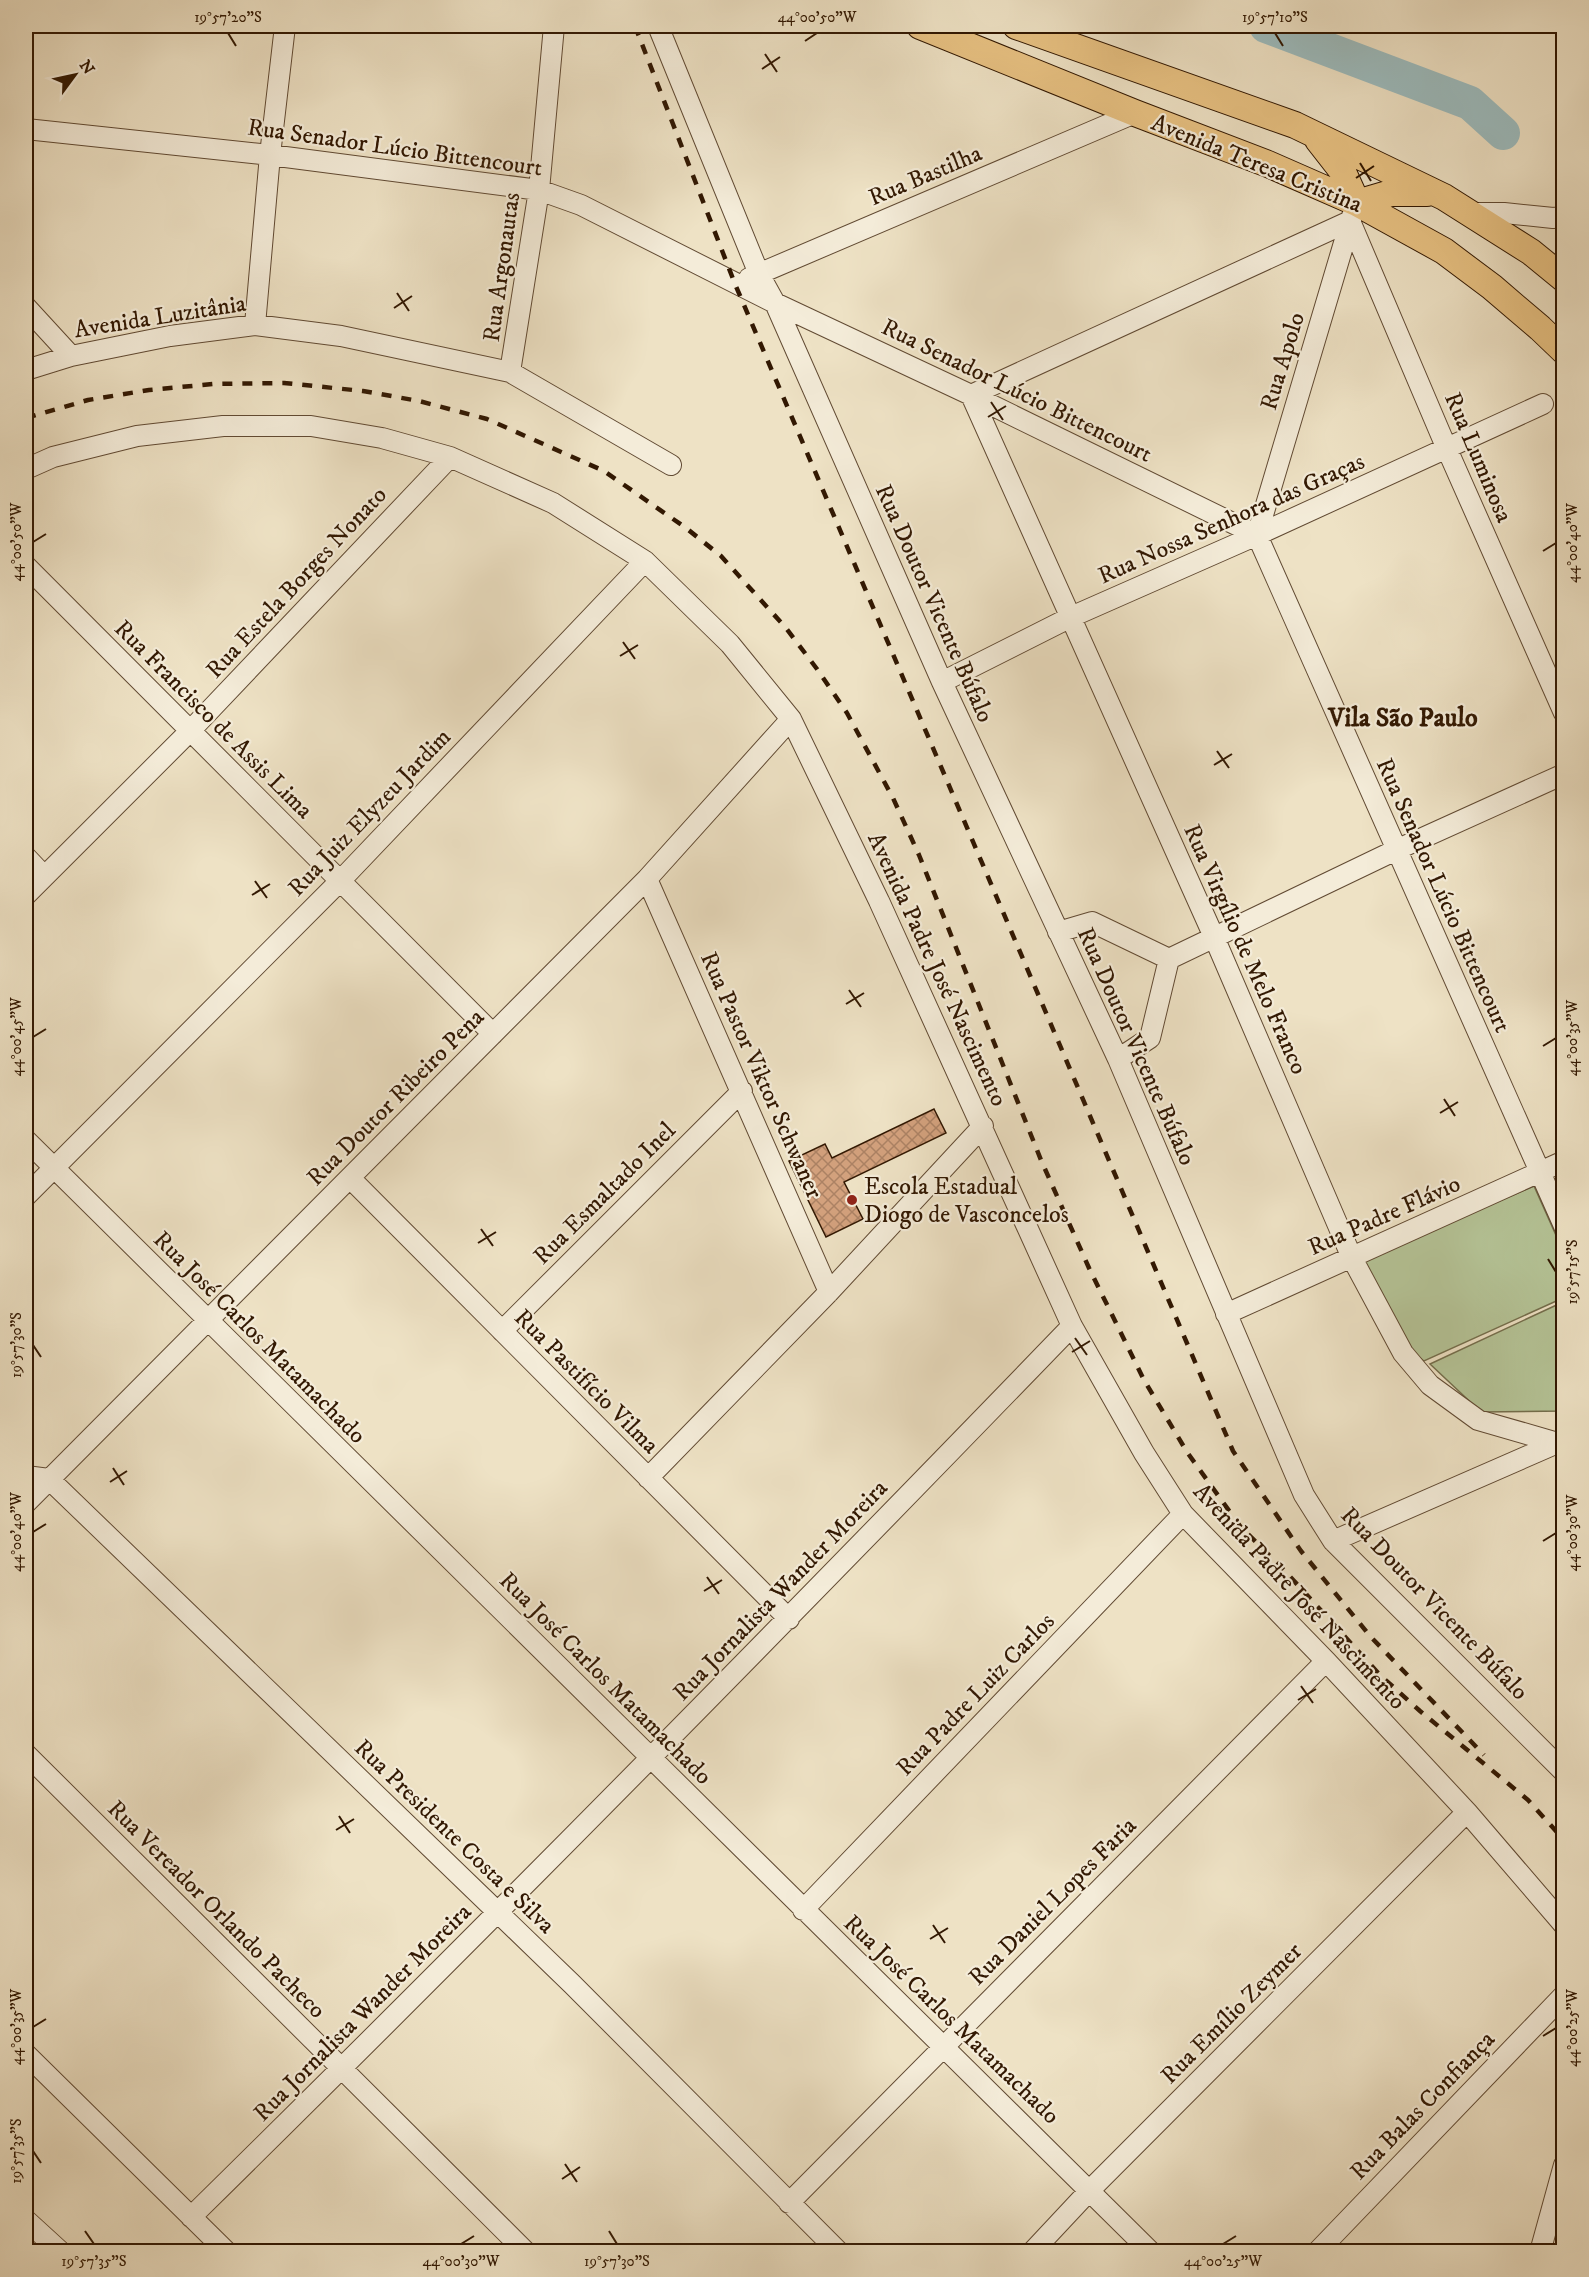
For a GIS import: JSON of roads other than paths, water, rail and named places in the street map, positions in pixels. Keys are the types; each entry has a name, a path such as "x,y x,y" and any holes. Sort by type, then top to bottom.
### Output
{"main road":[{"name":"Avenida Teresa Cristina","path":"920,26 1268,164 1354,212 1443,251 1500,294 1563,351"},
{"name":"Avenida Teresa Cristina","path":"1016,26 1295,125 1444,197 1472,213 1531,252 1563,279"},
{"path":"1311,133 1343,172 1354,212 1391,193 1409,191 1444,197"}],"street":[{"path":"255,325 270,154 285,26"},
{"name":"Rua Argonautas","path":"510,372 538,190 554,26"},
{"name":"Rua Doutor Vicente Búfalo","path":"658,26 759,274 775,303 942,682 1118,1059 1304,1495 1333,1541 1563,1772"},
{"name":"Rua Bastilha","path":"735,284 1135,113"},
{"name":"Rua Senador Lúcio Bittencourt","path":"26,129 270,154 538,190 581,204 735,284 971,395 1257,535 1563,1226"},
{"path":"971,395 1354,212"},
{"name":"Rua Luminosa","path":"1354,212 1447,449 1563,713"},
{"name":"Rua Apolo","path":"1257,535 1354,212"},
{"path":"1472,213 1563,217"},
{"path":"26,307 71,356"},
{"name":"Avenida Luzitânia","path":"26,370 71,356 170,336 255,325 340,336 510,372 672,465"},
{"name":"Rua Virgílio de Melo Franco","path":"971,395 1215,937 1352,1258 1403,1353 1430,1385 1478,1420 1561,1442"},
{"name":"Rua Nossa Senhora das Graças","path":"942,682 1071,617 1543,404"},
{"name":"Avenida Padre José Nascimento","path":"26,469 53,457 137,436 223,426 312,426 382,438 450,457 554,503 645,561 730,644 791,719 879,901 1072,1326 1144,1453 1183,1514 1326,1661 1467,1812 1563,1925"},
{"name":"Rua Estela Borges Nonato","path":"26,895 189,732 450,457"},
{"name":"Rua Juiz Elyzeu Jardim","path":"26,1196 340,880 645,561"},
{"name":"Rua Francisco de Assis Lima","path":"26,567 493,1034"},
{"name":"Rua Doutor Ribeiro Pena","path":"26,1503 647,879 791,719"},
{"path":"1168,959 1396,850 1563,774"},
{"path":"26,857 44,876"},
{"name":"Rua Pastor Viktor Schwaner","path":"647,879 830,1292"},
{"path":"1058,932 1092,922 1168,959"},
{"path":"1118,1059 1150,1038 1168,959"},
{"name":"Rua Esmaltado Inel","path":"502,1331 742,1091"},
{"path":"648,1478 830,1292 983,1126"},
{"name":"Rua José Carlos Matamachado","path":"26,1140 1151,2252"},
{"name":"Rua Padre Flávio","path":"1226,1314 1563,1161"},
{"name":"Rua Pastifício Vilma","path":"350,1178 789,1619"},
{"name":"Rua Jornalista Wander Moreira","path":"191,2217 498,1913 789,1619 1072,1326"},
{"path":"1333,1541 1561,1442"},
{"path":"26,1476 49,1479"},
{"name":"Rua Presidente Costa e Silva","path":"49,1479 572,1984 839,2252"},
{"name":"Rua Padre Luiz Carlos","path":"803,1910 1183,1514"},
{"name":"Rua Daniel Lopes Faria","path":"789,2203 1326,1661"},
{"name":"Rua Vereador Orlando Pacheco","path":"26,1754 526,2252"},
{"name":"Rua Emílio Zeymer","path":"1032,2252 1090,2190 1467,1812"},
{"name":"Rua Balas Confiança","path":"1317,2252 1563,1995"},
{"path":"26,2054 227,2252"},
{"path":"1540,2252 1563,2164"},
{"path":"26,2220 61,2252"}],"waterway":[{"path":"1266,26 1470,103 1503,133"}],"railway":[{"path":"635,26 735,284 1233,1451 1301,1551 1370,1636 1484,1755"},
{"path":"26,418 88,400 149,390 213,384 284,383 363,391 419,401 487,419 604,471 686,528 721,556 786,628 817,669 847,713 893,798 919,855 1041,1160 1089,1268 1144,1380 1187,1452 1240,1526 1284,1570 1380,1675 1528,1800 1564,1840"}],"place":[{"name":"Escola Estadual Diogo de Vasconcelos","path":"852,1200"}],"district":[{"name":"Vila São Paulo","path":"1403,717"}]}
